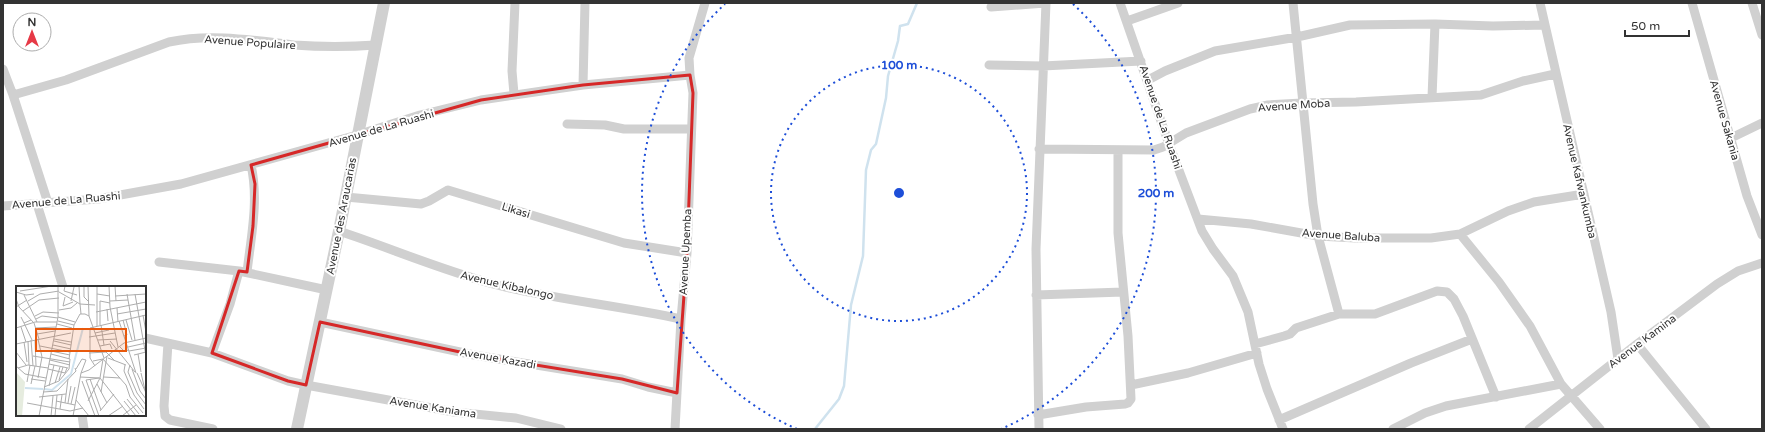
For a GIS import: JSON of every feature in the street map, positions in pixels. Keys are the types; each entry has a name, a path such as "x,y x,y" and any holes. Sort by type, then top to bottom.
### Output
{"street":[{"name":"Avenue des Araucarias","path":"297,429 346,197 384,3"},
{"path":"514,94 512,71 515,3"},
{"path":"583,85 585,3"},
{"path":"690,75 689,58 705,3"},
{"path":"991,7 1045,3 1036,242 1039,429"},
{"name":"Avenue de La Ruashi","path":"1120,3 1169,144 1202,231 1213,249 1229,270 1238,286 1248,312 1267,389 1283,429"},
{"path":"1127,21 1178,3"},
{"path":"1293,3 1302,103 1318,236 1339,314"},
{"name":"Avenue Kafwankumba","path":"1540,3 1555,74 1611,312 1618,359"},
{"name":"Avenue Sakania","path":"1692,3 1747,196 1762,235"},
{"path":"1752,3 1762,35"},
{"path":"1432,97 1435,24"},
{"path":"1148,80 1165,71 1215,51 1297,37 1350,25 1545,25"},
{"name":"Avenue Populaire","path":"13,95 66,80 169,42 183,39 239,39 309,46 376,45"},
{"path":"989,66 1043,66 1141,61"},
{"path":"3,69 13,95 48,203"},
{"name":"Avenue Moba","path":"1039,149 1118,151 1154,150 1169,144 1186,133 1250,109 1268,105 1356,102 1481,94 1523,81 1555,74"},
{"name":"Avenue de La Ruashi","path":"3,206 98,199 181,184 357,135 420,115 514,94 583,85 690,75"},
{"name":"Avenue Upemba","path":"675,429 681,319 687,253 693,93 690,75"},
{"path":"1731,138 1762,122"},
{"path":"567,124 606,125 624,129 691,129"},
{"path":"1038,415 1086,407 1128,403 1131,399 1128,336 1118,233 1118,151"},
{"path":"212,353 243,272 253,226 255,184 252,165"},
{"name":"Likasi","path":"346,197 421,204 448,190 624,243 687,253"},
{"name":"Avenue Baluba","path":"1198,219 1251,224 1318,236 1403,239 1431,238 1460,234 1508,211 1534,202 1584,194"},
{"path":"37,204 62,286"},
{"name":"Avenue Kibalongo","path":"339,231 454,272 488,282 536,293 681,319"},
{"path":"1460,234 1499,282 1530,326 1561,384 1600,429"},
{"path":"159,262 243,272 327,290"},
{"name":"Avenue Kamina","path":"1529,429 1637,344 1717,284 1738,271 1762,263"},
{"path":"1131,385 1188,373 1290,334 1296,328 1339,314 1375,314 1437,291 1447,292 1454,299 1463,316 1496,397"},
{"path":"1036,295 1123,292"},
{"name":"Avenue Kazadi","path":"320,322 474,355 622,379 648,387 677,393"},
{"name":"Avenue Kaniama","path":"146,338 212,353 288,381 306,385 454,412 516,418 561,429"},
{"path":"1279,420 1411,363 1472,339"},
{"path":"168,343 164,406 165,416 170,420 213,429"},
{"path":"1637,344 1706,429"},
{"path":"1393,429 1446,406 1561,384"},
{"path":"82,416 84,429"}],"highlighted area":[{"path":"690,75 693,93 687,253 677,393 622,379 474,355 320,322 306,385 288,381 212,353 239,271 247,272 253,226 255,184 251,165 481,100 583,85"}],"waterway":[{"path":"815,429 839,399 844,386 851,305 863,256 866,170 871,150 876,144 886,98 888,76 898,41 900,26 908,24 917,3"}]}
